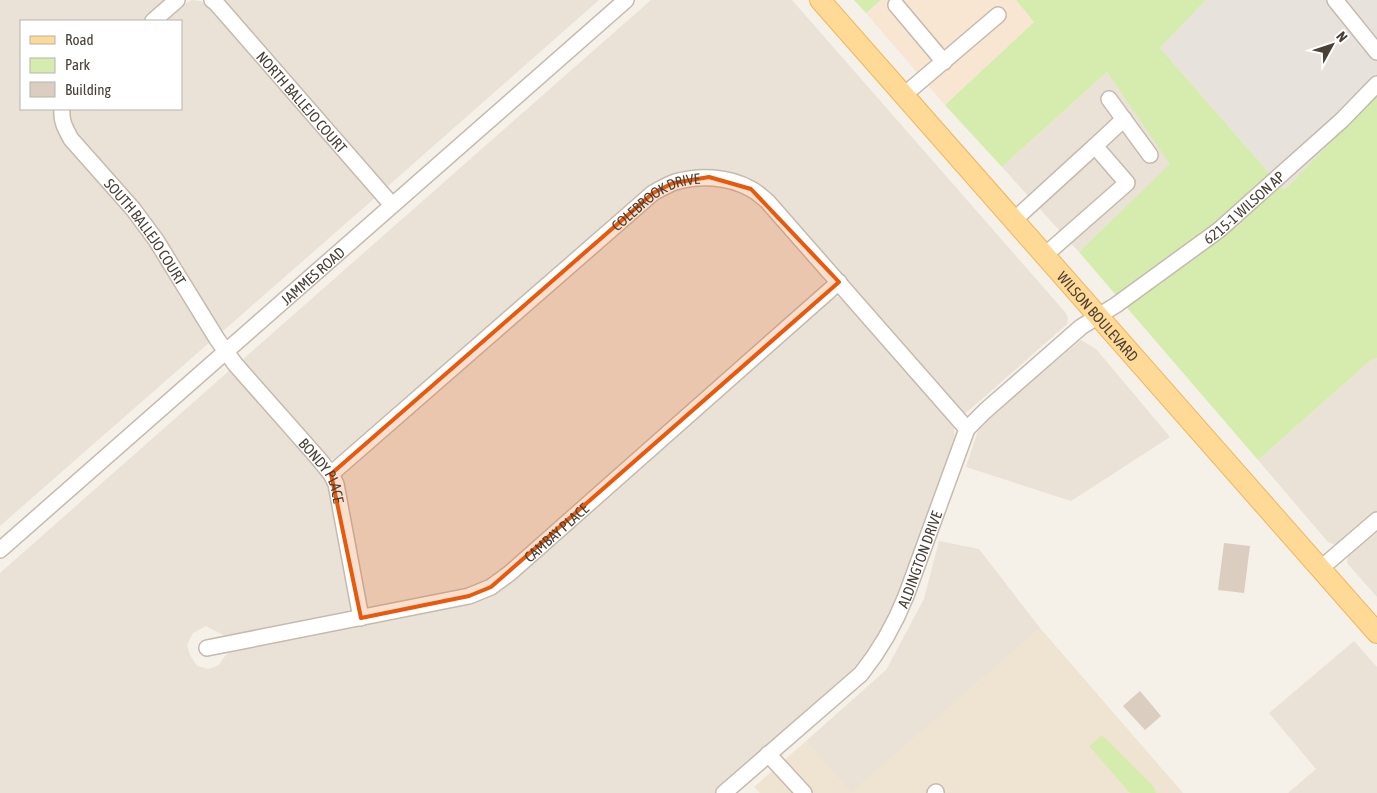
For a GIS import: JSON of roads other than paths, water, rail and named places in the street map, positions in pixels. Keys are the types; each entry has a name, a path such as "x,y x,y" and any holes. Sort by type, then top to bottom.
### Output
{"main road":[{"name":"WILSON BOULEVARD","path":"820,0 1377,633"}],"street":[{"path":"154,20 177,0"},
{"name":"NORTH BALLEJO COURT","path":"212,0 216,2 392,205"},
{"name":"JAMMES ROAD","path":"0,550 626,0"},
{"path":"1335,0 1377,52"},
{"path":"896,5 944,62"},
{"path":"904,96 998,16"},
{"name":"6215-1 WILSON AP","path":"1099,316 1218,230 1342,120 1377,84"},
{"path":"1109,99 1150,155"},
{"name":"SOUTH BALLEJO COURT","path":"62,113 64,128 71,139 133,209 156,240 226,352"},
{"path":"1014,220 1124,120"},
{"path":"1045,255 1127,183 1095,146"},
{"name":"COLEBROOK DRIVE","path":"331,474 653,193 673,183 690,178 709,177 731,181 751,189 767,201 967,428"},
{"name":"CAMBAY PLACE","path":"207,648 470,596 491,587 510,573 839,282"},
{"name":"ALDINGTON DRIVE","path":"724,793 861,674 874,658 896,622 967,428 1081,328 1099,316"},
{"name":"BONDY PLACE","path":"226,352 331,474 336,484 361,618"},
{"path":"1320,569 1377,520"},
{"path":"768,754 804,793"}]}
